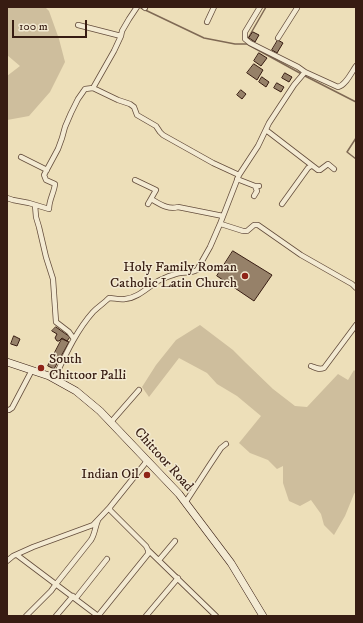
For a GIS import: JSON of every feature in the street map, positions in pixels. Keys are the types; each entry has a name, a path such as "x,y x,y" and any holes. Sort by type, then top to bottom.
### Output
{"main road":[{"name":"Chittoor Road","path":"7,362 49,376 76,392 100,411 179,494 230,563 263,616"}],"street":[{"path":"93,88 114,50 122,31 137,7"},
{"path":"207,22 214,7"},
{"path":"260,7 245,32 245,39 250,43 305,72 338,87 346,82 356,66"},
{"path":"278,38 297,7"},
{"path":"78,26 121,36"},
{"path":"54,379 74,339 93,313 109,298 126,299 136,296 157,282 174,274 194,272 197,270 221,224 238,177 294,85 305,72"},
{"path":"7,198 49,209 55,184 46,180 44,176 58,149 65,127 78,99 85,89 93,88 130,104 134,107 137,114 156,126 163,135 257,186 254,196"},
{"path":"266,130 311,166 320,170 328,164 334,169"},
{"path":"21,157 47,170"},
{"path":"282,204 311,166"},
{"path":"135,180 156,190 148,204 151,199 165,207 178,207 223,216"},
{"path":"35,205 36,217 53,279 56,322 69,332 74,339"},
{"path":"221,224 243,231 247,231 254,225 258,225 289,248 325,270 352,284 356,288"},
{"path":"311,366 321,370 324,368 356,325"},
{"path":"7,410 12,408 32,370"},
{"path":"111,422 139,390"},
{"path":"185,503 208,466 221,448 226,444"},
{"path":"7,561 33,547 93,525 110,507 147,461"},
{"path":"110,507 113,514 146,546 148,550 216,616"},
{"path":"26,616 51,591 94,535 98,520"},
{"path":"159,560 175,542"},
{"path":"17,555 98,616 148,554 148,550"},
{"path":"56,616 106,559"},
{"path":"146,616 178,578"}],"shaded area":[{"path":"7,7 45,7 49,11 65,62 50,92 29,116 7,120 7,76 20,66 7,55"},
{"path":"200,325 233,350 273,389 295,406 307,407 338,374 348,380 354,370 356,372 356,491 345,516 334,535 324,525 321,514 311,500 300,506 289,501 283,483 283,466 277,469 268,460 250,453 239,443 261,416 237,396 217,384 207,373 179,358 149,397 142,387 156,365 176,340"}],"building":[{"path":"253,32 259,35 255,42 249,38"},
{"path":"278,40 283,43 277,53 272,50"},
{"path":"259,53 267,58 261,66 254,61"},
{"path":"254,64 263,70 257,80 247,73"},
{"path":"285,73 292,77 289,82 282,78"},
{"path":"262,77 269,82 266,87 259,82"},
{"path":"277,83 284,87 281,92 274,88"},
{"path":"241,90 246,94 242,99 237,95"},
{"name":"Holy Family Roman Catholic Latin Church","path":"233,251 272,275 254,301 217,276"},
{"path":"56,327 70,337 67,341 62,338 57,341 55,338 57,334 52,331"},
{"path":"14,336 20,339 17,346 11,344"},
{"path":"62,339 69,342 54,369 48,366"}],"waterway":[{"path":"247,40 266,7"},
{"path":"141,8 204,38 235,44 247,44 356,102"},
{"path":"356,138 347,152 356,159"}],"place":[{"name":"Holy Family Roman Catholic Latin Church","path":"245,276"},
{"name":"South Chittoor Palli","path":"41,368"},
{"name":"Indian Oil","path":"147,475"}]}
